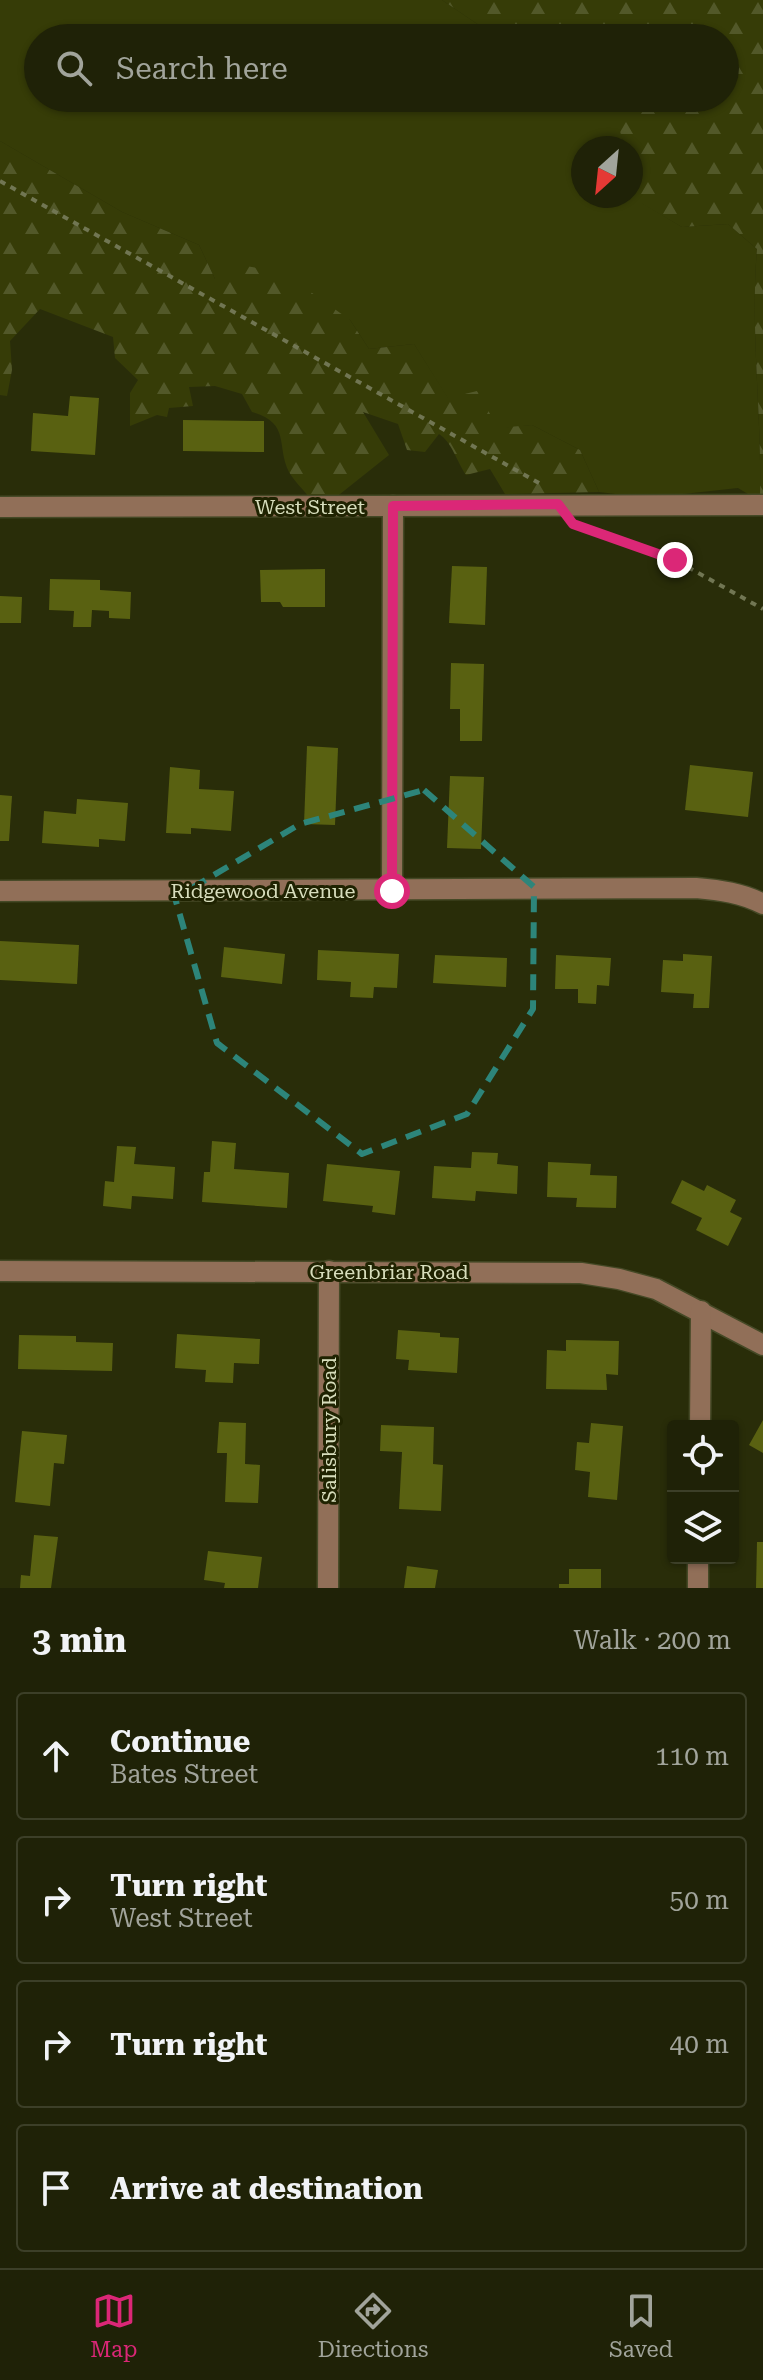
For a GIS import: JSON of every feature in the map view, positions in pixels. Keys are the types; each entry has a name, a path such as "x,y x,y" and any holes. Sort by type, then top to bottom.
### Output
{"street":[{"name":"West Street","path":"0,507 763,505"},
{"path":"392,891 393,506"},
{"name":"Ridgewood Avenue","path":"0,891 696,888 721,890 763,904"},
{"name":"Greenbriar Road","path":"0,1271 581,1273 656,1289 763,1345"},
{"name":"Salisbury Road","path":"328,1588 329,1271"},
{"path":"700,1420 701,1311"},
{"path":"698,1564 698,1588"}],"path":[{"path":"0,181 485,450 547,488 573,524 675,560 763,609"}],"highlighted area":[{"path":"424,790 534,887 533,1009 467,1114 362,1154 217,1043 175,898 300,824"}],"green space":[{"path":"0,0 442,0 477,24 24,24 24,112 616,112 622,136 571,136 571,208 643,208 643,204 682,227 728,224 757,249 755,310 760,495 756,499 738,488 647,498 599,492 580,450 532,425 498,429 448,399 414,344 369,349 350,320 215,279 199,245 122,212 0,141"},
{"path":"442,0 763,0 763,495 760,495 755,341 757,249 728,224 682,227 643,204 643,136 621,136 614,112 739,112 739,24 477,24"},
{"path":"0,141 122,212 199,245 215,279 235,264 284,273 350,320 369,349 414,344 448,398 477,391 498,428 532,425 580,450 599,492 505,494 490,469 466,475 451,447 439,434 425,452 407,450 398,424 363,412 389,455 335,498 309,497 289,472 277,429 272,422 252,412 242,394 215,386 189,387 193,406 169,408 167,417 157,415 130,426 130,393 138,380 115,358 113,337 40,309 10,341 12,370 7,396 0,395"}],"building":[{"path":"70,396 99,398 95,455 31,451 33,413 68,416"},
{"path":"183,420 264,421 264,452 183,451"},
{"path":"452,566 487,567 485,625 449,623"},
{"path":"325,569 325,607 283,607 280,602 261,602 260,570"},
{"path":"50,579 100,580 100,590 131,592 130,619 109,618 109,611 92,610 91,627 73,627 74,611 49,610"},
{"path":"0,596 22,597 21,623 0,623"},
{"path":"451,663 484,664 482,741 460,741 460,709 450,709"},
{"path":"307,746 338,748 335,825 304,824"},
{"path":"690,765 753,772 748,817 685,810"},
{"path":"170,767 200,770 199,789 234,791 231,831 191,828 191,834 166,833"},
{"path":"450,776 484,777 481,849 447,848"},
{"path":"0,795 12,796 9,841 0,841"},
{"path":"77,799 128,803 125,841 99,839 99,847 42,843 44,811 76,814"},
{"path":"0,941 79,945 77,984 0,980"},
{"path":"224,947 285,954 282,984 221,977"},
{"path":"318,950 399,954 397,988 374,987 373,998 350,997 351,982 317,980"},
{"path":"683,954 712,956 709,1008 693,1008 694,994 661,992 663,960 683,961"},
{"path":"435,955 507,958 506,987 433,983"},
{"path":"556,955 611,958 609,986 597,985 596,1004 578,1003 578,989 555,989"},
{"path":"212,1141 236,1143 234,1169 289,1173 287,1208 202,1202 204,1172 210,1172"},
{"path":"117,1146 136,1147 134,1164 175,1167 173,1199 132,1196 131,1209 103,1206 105,1181 114,1182"},
{"path":"472,1152 498,1153 497,1164 518,1166 517,1194 476,1191 475,1201 432,1198 434,1166 471,1168"},
{"path":"548,1162 591,1164 590,1175 617,1176 616,1208 576,1207 577,1198 547,1197"},
{"path":"327,1164 400,1171 395,1215 372,1212 373,1206 323,1201"},
{"path":"682,1180 704,1191 707,1185 736,1200 730,1212 742,1218 728,1246 696,1230 702,1218 671,1203"},
{"path":"398,1330 440,1333 440,1337 459,1338 457,1373 408,1370 409,1360 396,1359"},
{"path":"177,1334 260,1339 259,1364 234,1363 233,1383 205,1382 206,1370 175,1368"},
{"path":"19,1335 76,1336 76,1342 113,1343 112,1371 18,1369"},
{"path":"566,1340 619,1341 618,1375 606,1374 607,1390 546,1389 547,1350 566,1351"},
{"path":"763,1420 763,1453 749,1445"},
{"path":"219,1422 246,1423 245,1464 260,1465 258,1503 225,1502 227,1453 217,1453"},
{"path":"591,1423 623,1426 617,1500 588,1497 590,1472 575,1470 577,1442 589,1443"},
{"path":"381,1425 434,1427 433,1464 443,1465 441,1511 399,1509 402,1452 380,1451"},
{"path":"22,1431 67,1435 64,1464 54,1463 50,1506 15,1502"},
{"path":"34,1535 58,1537 51,1588 20,1588 21,1575 30,1576"},
{"path":"757,1542 763,1542 763,1588 756,1588"},
{"path":"208,1551 262,1557 258,1588 224,1588 225,1583 204,1580"},
{"path":"407,1566 438,1570 435,1588 404,1588"},
{"path":"569,1569 601,1569 601,1588 559,1588 559,1584 569,1584"}],"route":[{"path":"392,891 393,506 558,504 573,524 675,560"}]}
